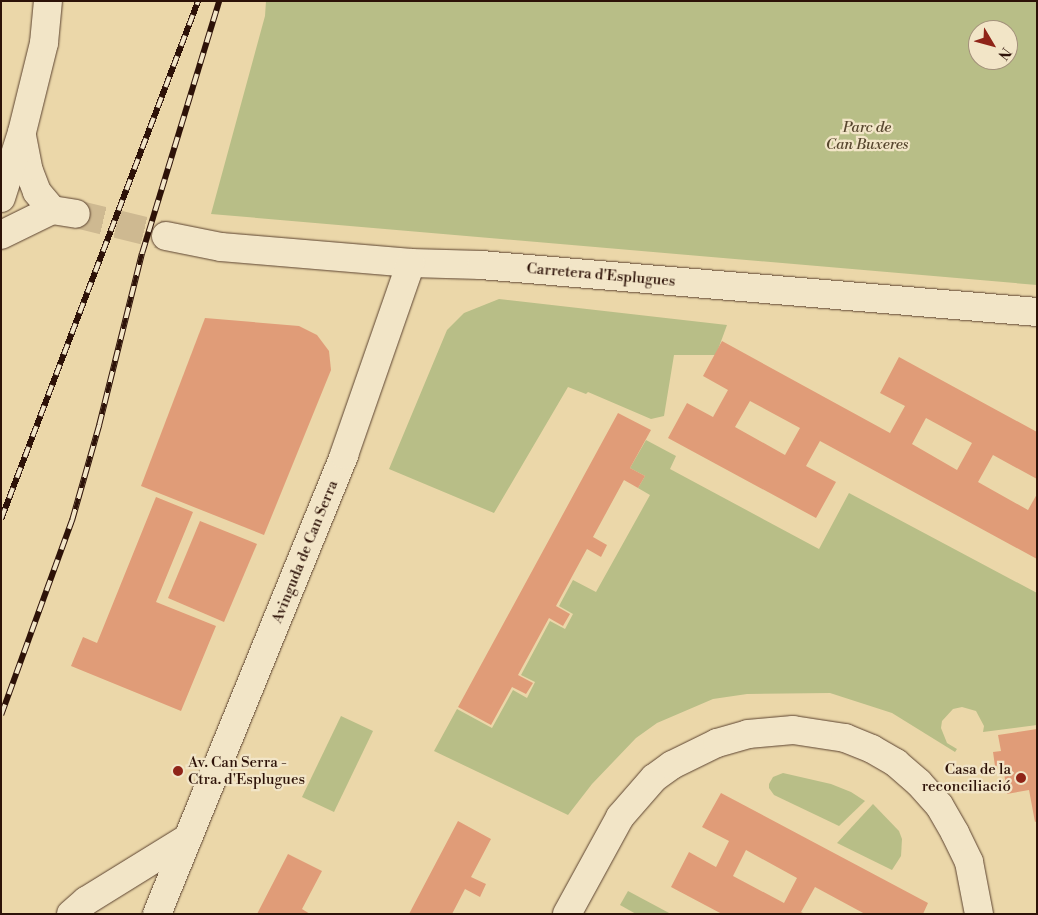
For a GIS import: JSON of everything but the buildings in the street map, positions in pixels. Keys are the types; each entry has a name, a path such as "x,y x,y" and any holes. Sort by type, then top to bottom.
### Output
{"street":[{"path":"1,198 22,132 44,43 48,1"},
{"path":"1,235 64,212 37,192 28,171 22,132"},
{"name":"Carretera d'Esplugues","path":"166,236 221,247 411,263 481,265 1037,312"},
{"name":"Avinguda de Can Serra","path":"157,914 344,455 411,263"},
{"path":"567,914 620,816 654,778 672,765 717,743 748,734 793,730 845,738 872,749 896,763 919,782 939,805 955,833 968,862 979,914"},
{"path":"71,914 86,901 188,838"}],"green space":[{"name":"Parc de Can Buxeres","path":"266,1 1037,1 1037,285 211,214 265,16"},
{"path":"499,299 727,325 716,355 674,355 664,416 651,419 588,392 586,394 568,387 494,513 389,469 447,330 464,313"},
{"path":"646,440 676,456 670,469 819,549 849,493 1037,593 1037,725 983,732 984,726 976,711 962,707 953,709 942,721 941,728 947,743 957,749 955,752 892,713 830,693 747,694 713,699 657,723 636,738 592,784 568,815 434,751 457,709 492,728 513,690 527,698 535,682 521,675 550,621 565,629 573,614 559,606 573,580 596,592 650,495 638,488 645,476 630,468"},
{"path":"341,716 373,731 334,812 302,797"},
{"path":"783,773 831,784 851,792 865,801 839,826 774,795 769,788 769,784 773,777"},
{"path":"873,804 899,831 902,839 901,856 892,870 837,843"},
{"path":"628,891 671,914 636,914 620,905"}],"tunnel":[{"path":"76,214 166,236"}],"railway":[{"path":"1,519 198,1"},
{"path":"1,715 72,520 99,425 142,253 219,1"}],"place":[{"name":"Av. Can Serra - Ctra. d'Esplugues","path":"178,771"},
{"name":"Casa de la reconciliació","path":"1021,778"}]}
